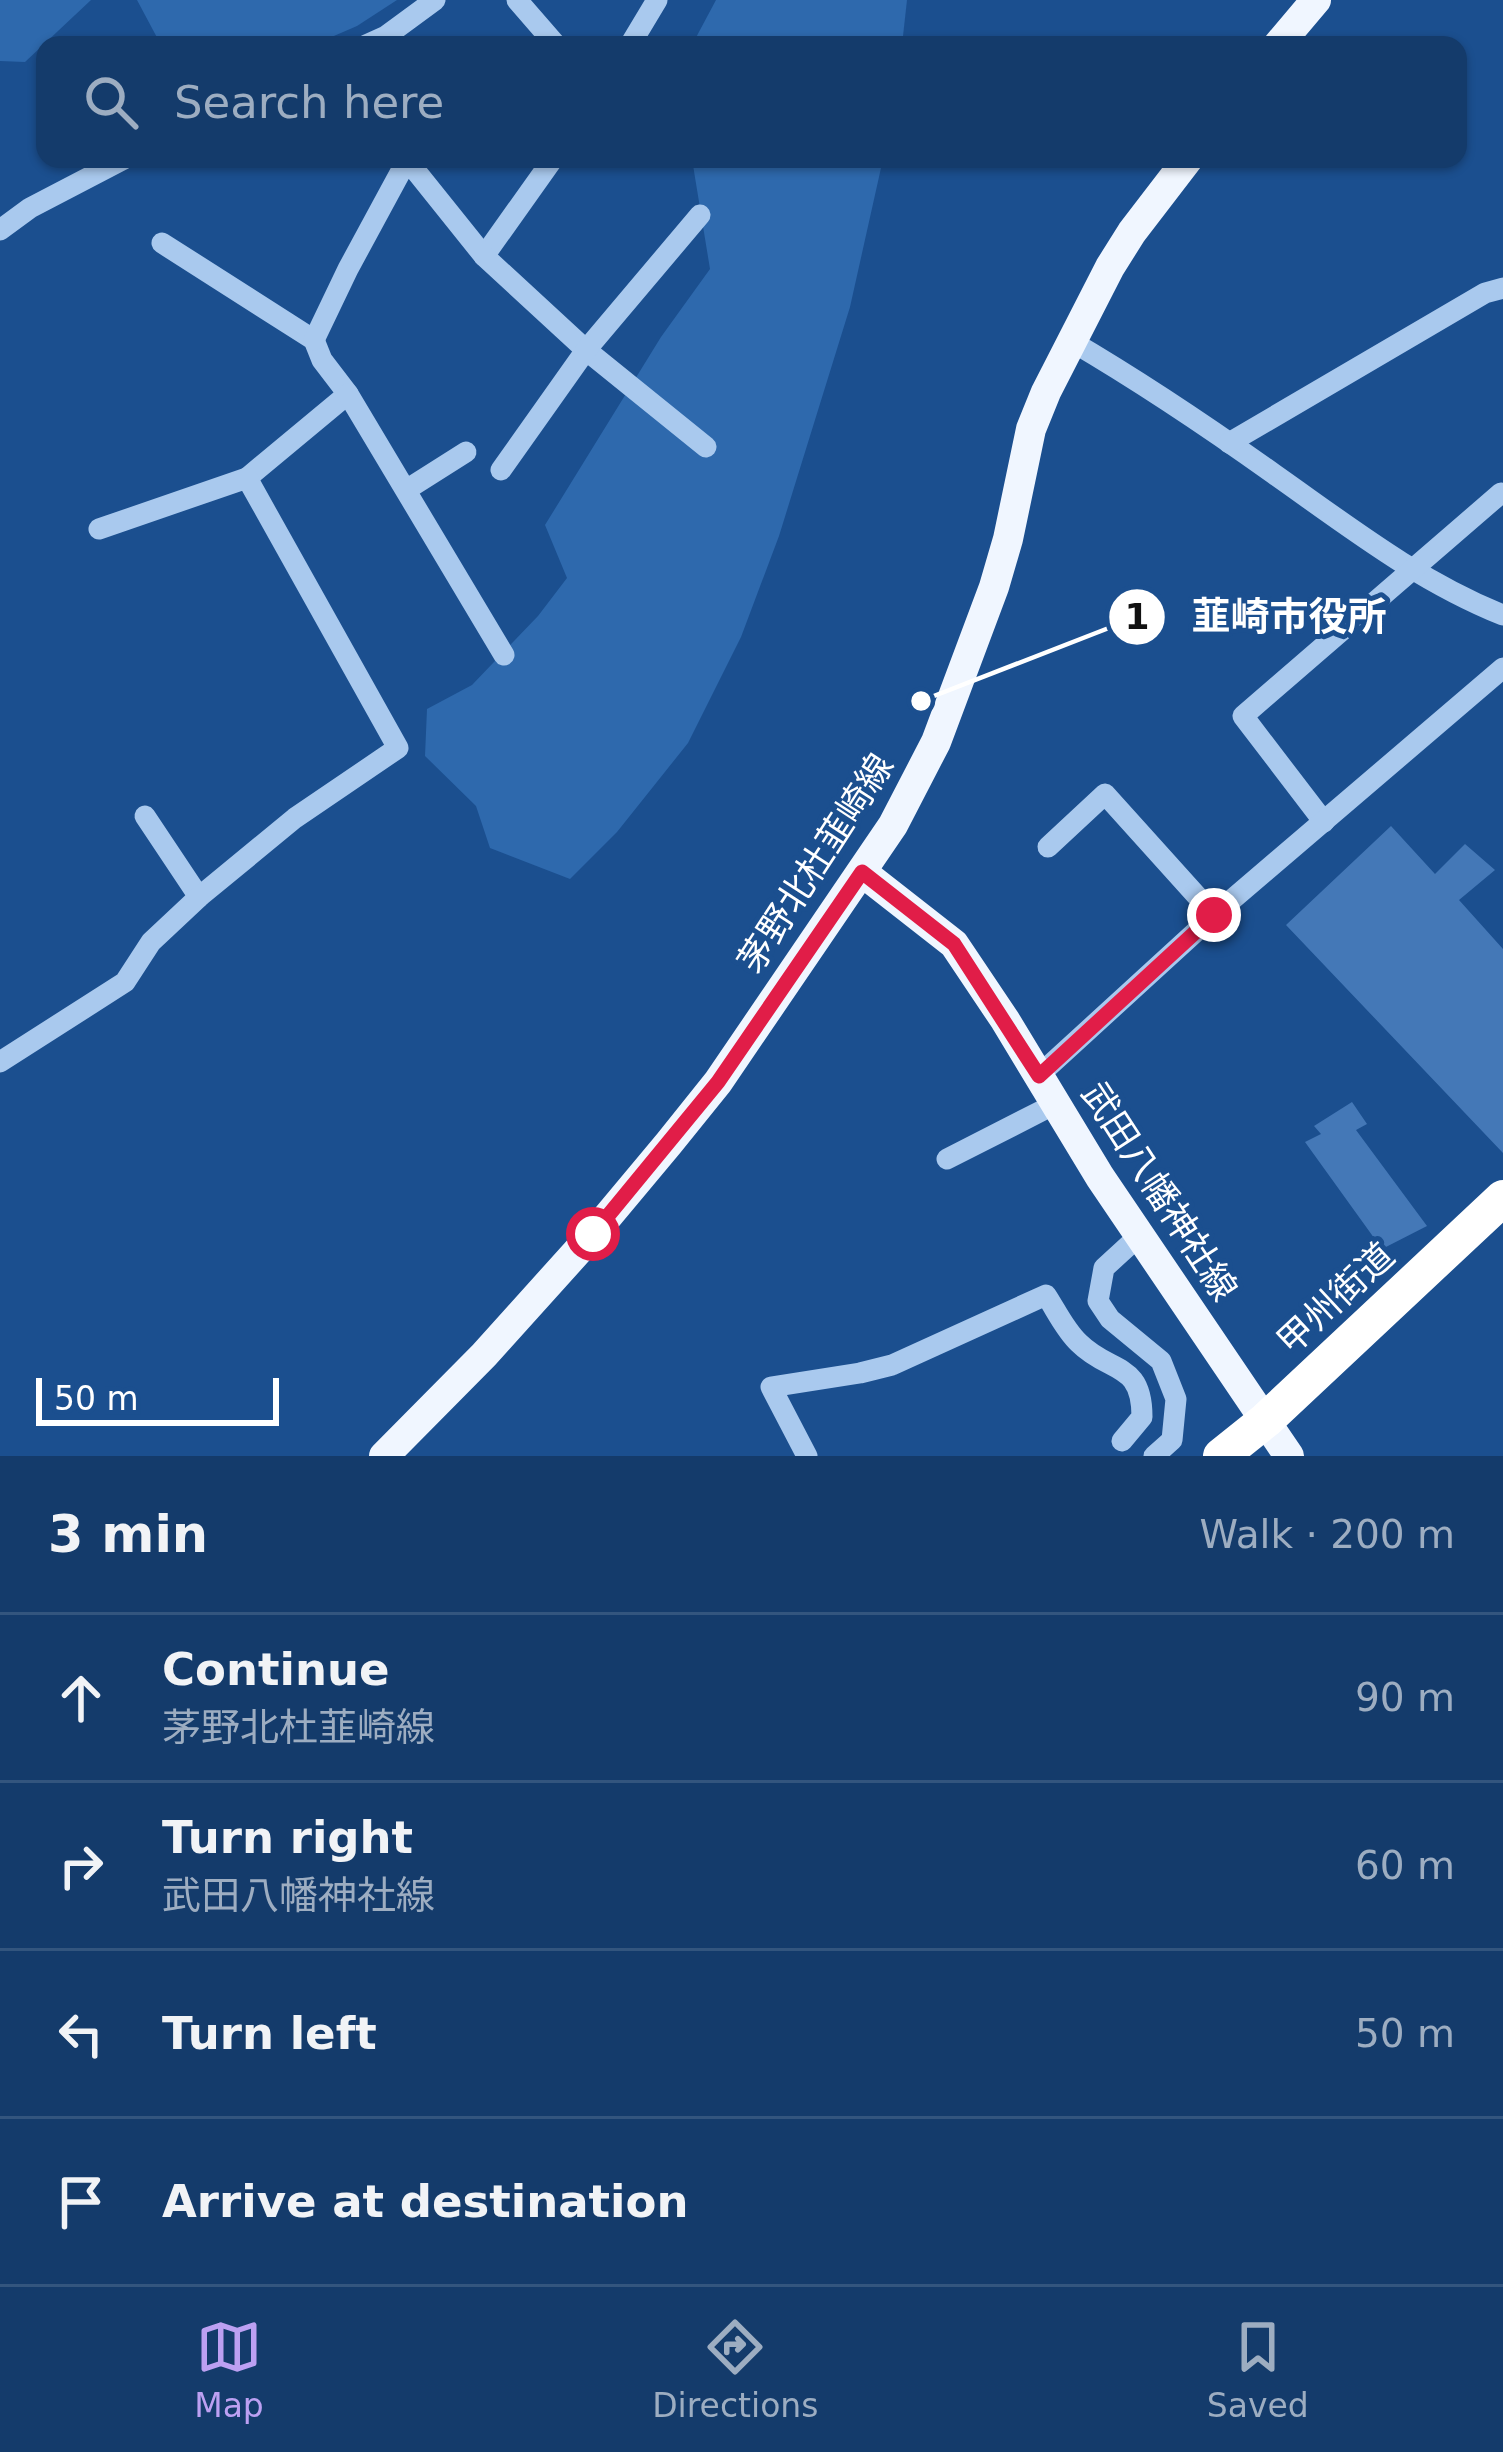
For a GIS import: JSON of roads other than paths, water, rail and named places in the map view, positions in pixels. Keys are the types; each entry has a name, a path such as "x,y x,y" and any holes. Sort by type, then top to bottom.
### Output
{"highway":[{"name":"甲州街道","path":"1221,1456 1266,1420 1503,1198"}],"main road":[{"path":"1286,36 1316,0"},
{"name":"茅野北杜韮崎線","path":"384,1456 484,1355 681,1128 718,1082 893,825 936,742 994,587 1031,429 1121,249 1182,168"},
{"name":"武田八幡神社線","path":"862,872 954,944 1140,1235 1289,1456"}],"street":[{"path":"386,36 435,0"},
{"path":"517,0 548,36"},
{"path":"635,36 657,0"},
{"path":"0,230 30,208 107,168"},
{"path":"314,340 403,168"},
{"path":"413,168 484,256 586,350 706,447"},
{"path":"484,256 548,168"},
{"path":"501,470 586,350 700,215"},
{"path":"162,243 314,340 504,655"},
{"path":"1229,443 1484,293 1503,288"},
{"path":"1072,341 1414,572 1503,615"},
{"path":"99,529 247,478 348,394"},
{"path":"406,490 466,452"},
{"path":"0,1062 124,982 151,942 199,897 295,818 398,748 247,478"},
{"path":"1324,822 1244,716 1503,495"},
{"path":"1039,1076 1214,915 1503,668"},
{"path":"1048,847 1105,794 1214,915"},
{"path":"146,816 199,897"},
{"path":"947,1159 1055,1104"},
{"path":"1140,1235 1104,1268 1098,1301 1110,1318 1161,1361 1176,1399 1172,1440 1154,1456"},
{"path":"807,1456 771,1387 892,1365 1046,1295 1076,1340 1100,1360 1124,1370 1142,1392 1142,1417 1122,1441"},
{"path":"1124,1370 1142,1348"}],"place":[{"name":"韮崎市役所","path":"921,701"}]}
